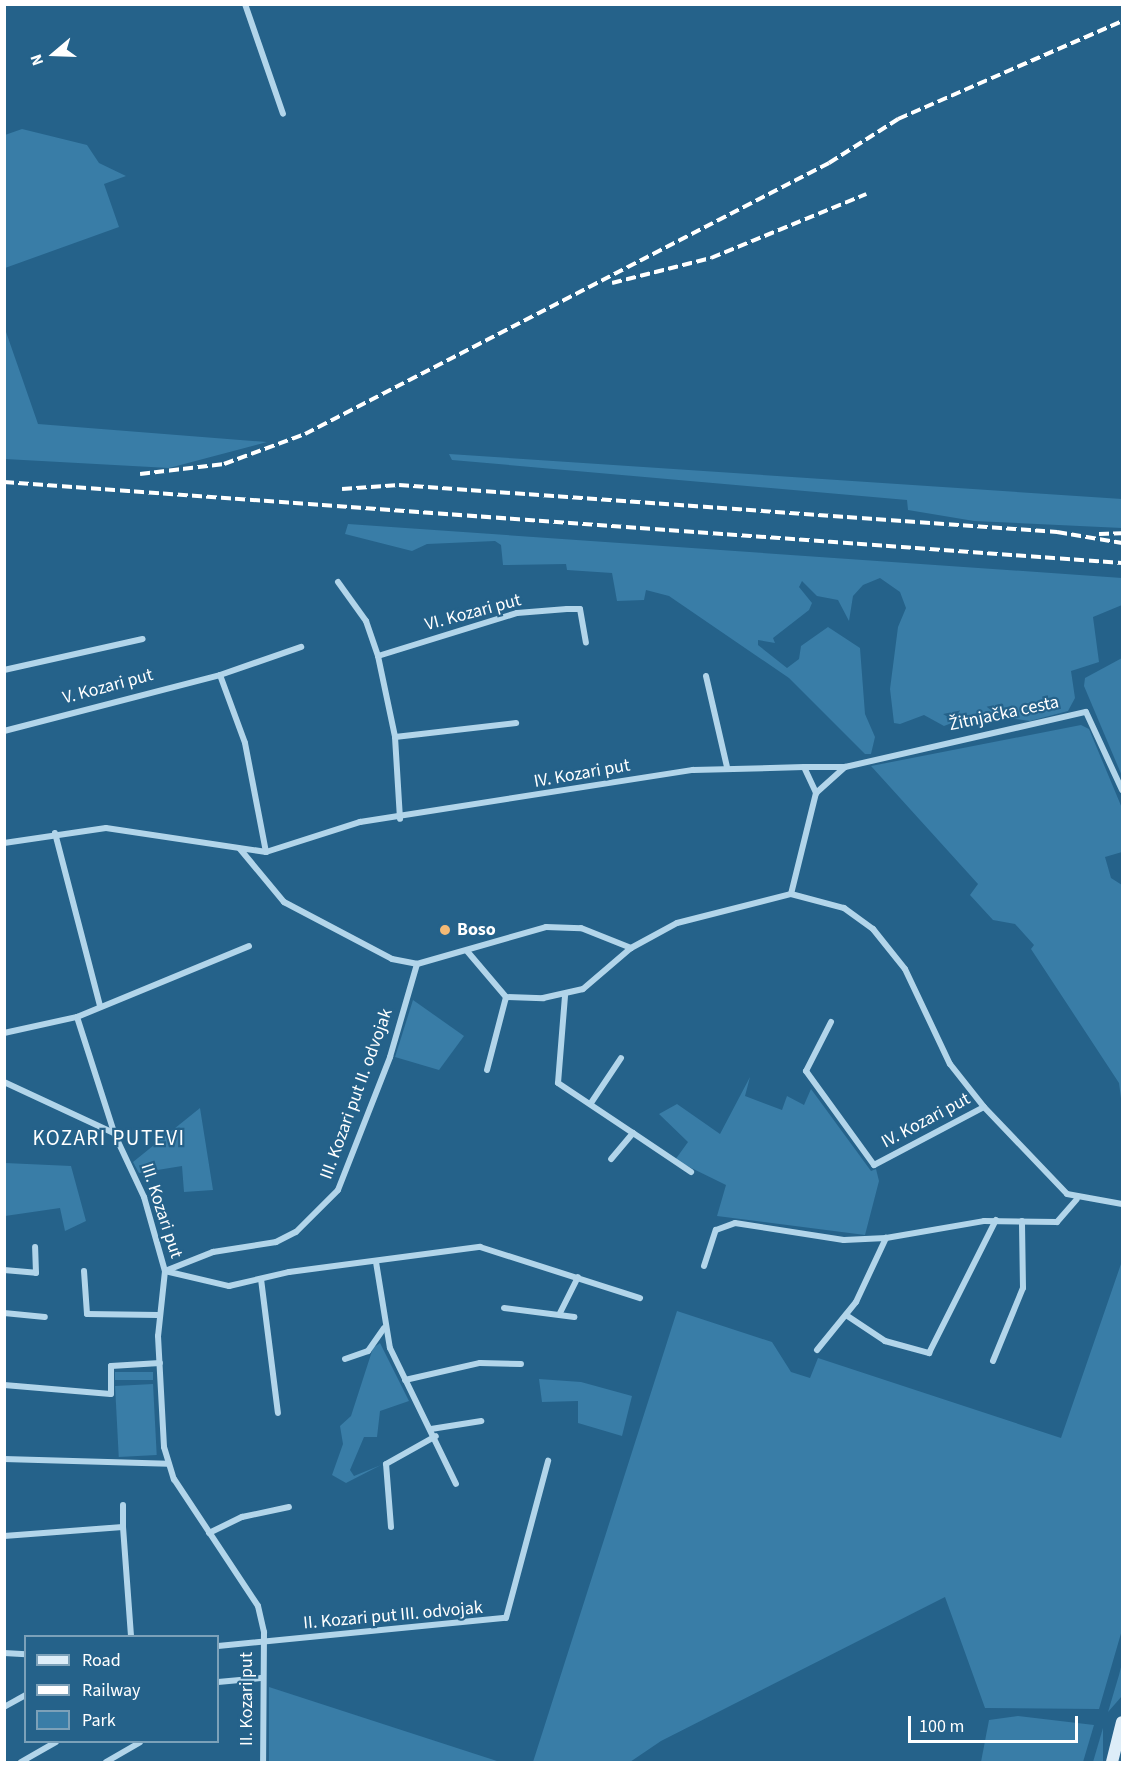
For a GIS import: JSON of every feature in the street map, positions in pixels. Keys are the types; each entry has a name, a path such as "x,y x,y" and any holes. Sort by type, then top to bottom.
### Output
{"main road":[{"path":"1112,1762 1122,1722"}],"street":[{"path":"245,4 283,114"},
{"path":"338,582 366,621 378,656 395,737 400,819"},
{"name":"VI. Kozari put","path":"378,656 517,613 567,609 580,609 586,642"},
{"name":"V. Kozari put","path":"4,670 143,639"},
{"name":"V. Kozari put","path":"4,731 220,675 301,647"},
{"path":"220,675 245,743 267,852"},
{"path":"706,676 727,766"},
{"name":"Žitnjačka cesta","path":"845,767 1086,712 1122,790"},
{"path":"395,737 516,723"},
{"name":"IV. Kozari put","path":"4,843 87,828 139,831 267,852 360,822 400,819 727,766 845,767"},
{"path":"804,767 816,793"},
{"path":"791,894 816,793 845,767"},
{"path":"56,833 100,1006"},
{"path":"240,849 284,902 392,959 417,964 467,951 505,935 566,926 631,948"},
{"name":"IV. Kozari put","path":"565,996 610,971 631,948 676,923 791,894 844,908 873,929 905,969 946,1056 984,1107 1077,1199"},
{"path":"4,1033 77,1017 249,946"},
{"path":"467,951 506,997"},
{"name":"III. Kozari put II. odvojak","path":"165,1270 203,1255 276,1242 296,1232 338,1190 390,1057 417,964"},
{"path":"506,997 565,996 558,1083 691,1172"},
{"path":"487,1070 506,997"},
{"name":"III. Kozari put","path":"77,1017 114,1133 144,1197 165,1270 158,1315 168,1464 209,1533 254,1596 263,1643"},
{"name":"IV. Kozari put","path":"831,1022 806,1071 874,1166 984,1107"},
{"path":"591,1103 621,1058"},
{"path":"4,1082 114,1133"},
{"path":"611,1159 633,1133"},
{"path":"704,1266 716,1230 735,1223 844,1240 886,1238 996,1220 1062,1221 1077,1199 1122,1204"},
{"path":"846,1315 885,1341 929,1353 996,1220"},
{"path":"993,1361 1023,1288 1022,1221"},
{"path":"817,1350 846,1315 886,1238"},
{"path":"4,1270 36,1273 35,1247"},
{"path":"165,1270 229,1287 261,1279 480,1247 640,1298"},
{"path":"376,1262 384,1328 405,1380 436,1436 456,1484"},
{"path":"84,1271 87,1314 158,1315"},
{"path":"560,1313 578,1277"},
{"path":"261,1279 278,1413"},
{"path":"504,1308 560,1313 574,1317"},
{"path":"4,1313 45,1317"},
{"path":"345,1359 368,1351 384,1328"},
{"path":"4,1385 111,1394 111,1366 160,1363"},
{"path":"405,1380 480,1363 521,1364"},
{"path":"431,1430 482,1421"},
{"path":"391,1527 386,1464 436,1436"},
{"path":"4,1459 168,1464"},
{"name":"II. Kozari put III. odvojak","path":"263,1643 506,1618 548,1461"},
{"path":"123,1504 131,1635"},
{"path":"209,1533 242,1517 290,1508"},
{"path":"4,1536 123,1527"},
{"name":"II. Kozari put","path":"219,1646 263,1643 261,1677 263,1762"},
{"path":"4,1653 24,1654"},
{"path":"219,1682 261,1677"},
{"path":"4,1707 24,1696"},
{"path":"21,1762 54,1743"},
{"path":"106,1762 138,1743"}],"green space":[{"path":"22,129 87,145 99,163 126,176 104,184 119,227 5,268 5,135"},
{"path":"5,329 38,424 267,442 169,468 5,459"},
{"path":"449,454 1122,499 1122,528 974,521 908,510 907,500 452,460"},
{"path":"348,524 1122,578 1122,605 1093,617 1099,662 1071,671 1075,698 1068,711 1030,721 977,713 944,726 924,715 900,724 894,723 890,689 898,627 906,608 900,592 880,578 863,585 853,596 849,621 838,600 817,596 802,581 799,587 812,603 809,610 773,638 775,643 758,640 758,645 787,668 799,659 801,646 828,627 860,648 865,714 875,737 871,754 865,754 789,678 669,596 646,590 644,600 617,601 612,573 567,570 566,564 503,565 501,545 495,541 427,544 412,551 345,534"},
{"path":"1122,658 1122,776 1084,686 1085,678"},
{"path":"1081,725 1089,729 1122,808 1122,852 1105,857 1111,878 1122,885 1122,1106 1119,1083 1031,949 1034,945 1015,924 993,920 970,895 978,884 871,766"},
{"path":"413,1000 464,1036 439,1070 395,1057"},
{"path":"750,1077 745,1096 782,1110 787,1096 804,1105 811,1089 871,1171 876,1169 879,1181 865,1235 717,1216 726,1185 675,1160 688,1142 659,1114 677,1104 720,1134"},
{"path":"200,1108 213,1190 184,1192 182,1166 139,1173 133,1162"},
{"path":"5,1163 71,1166 86,1221 65,1231 60,1208 5,1216"},
{"path":"1122,1261 1122,1630 1099,1709 985,1708 945,1597 661,1741 630,1762 533,1762 677,1311 772,1342 791,1372 810,1378 818,1358 1061,1438"},
{"path":"380,1343 409,1401 380,1411 377,1437 364,1437 350,1470 354,1476 381,1465 346,1483 332,1475 343,1444 340,1426 351,1416 373,1348"},
{"path":"115,1372 153,1372 153,1380 115,1380"},
{"path":"539,1379 581,1382 632,1396 622,1436 578,1423 578,1401 542,1402"},
{"path":"153,1384 157,1455 119,1457 115,1386"},
{"path":"1122,1663 1122,1696 1108,1712 1119,1675"},
{"path":"269,1687 500,1762 269,1762"},
{"path":"1018,1716 1094,1725 1083,1762 981,1762 989,1720"},
{"path":"1103,1728 1103,1762 1093,1762"}],"railway":[{"path":"140,474 224,464 305,434 829,163 898,119 1122,21"},
{"path":"612,283 711,258 866,194"},
{"path":"4,482 1122,563"},
{"path":"342,489 399,485 1057,532 1122,543"},
{"path":"1099,534 1122,533"}],"place":[{"name":"Boso","path":"445,930"}],"district":[{"name":"KOZARI PUTEVI","path":"109,1138"}]}
